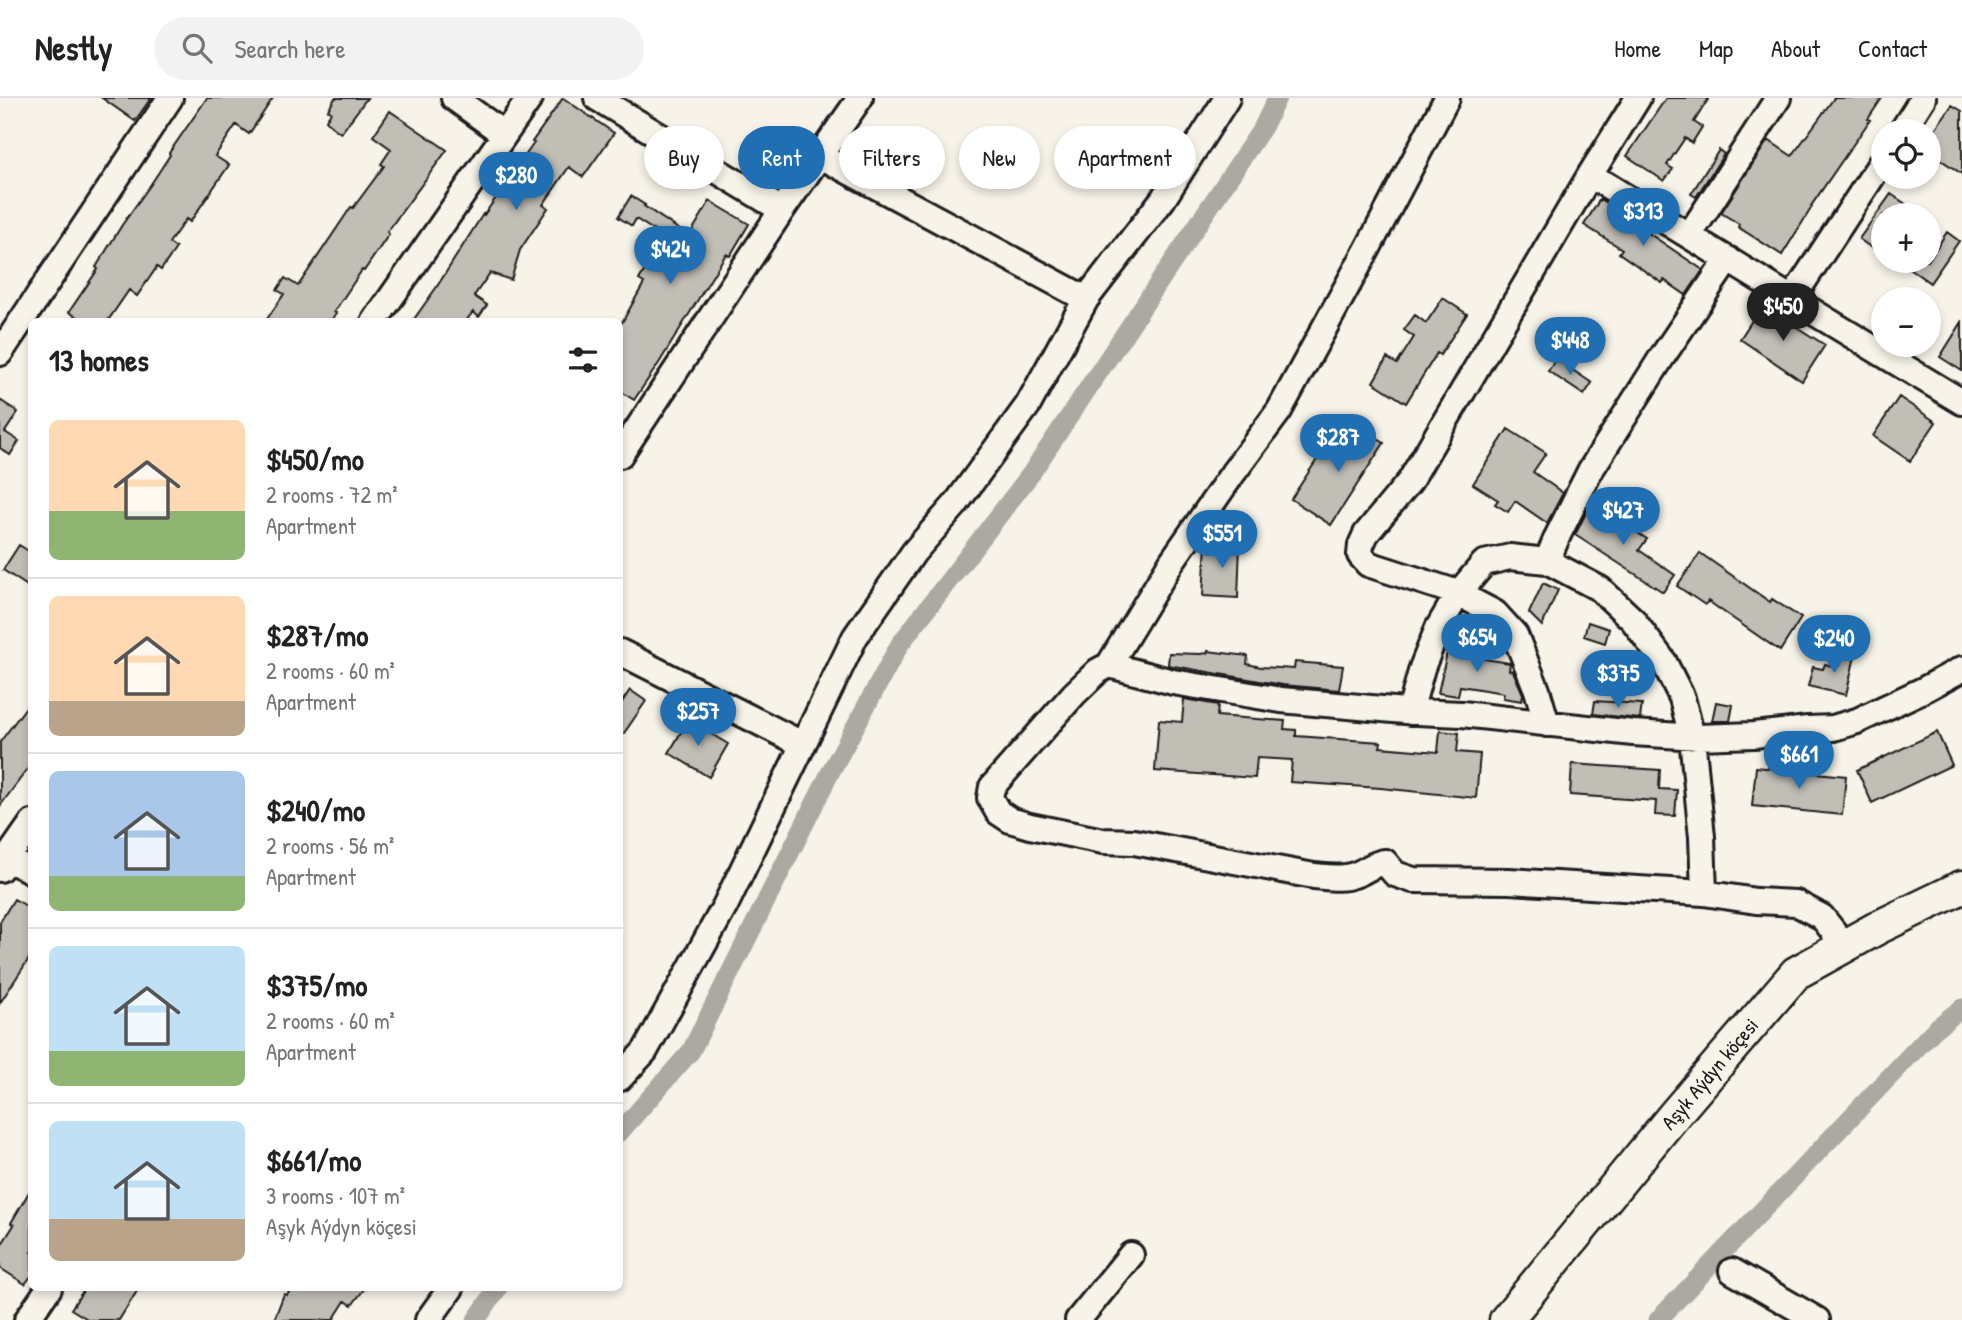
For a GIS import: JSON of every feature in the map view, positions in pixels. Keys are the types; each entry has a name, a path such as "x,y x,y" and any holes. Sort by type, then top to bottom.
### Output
{"main road":[{"name":"Aşyk Aýdyn köçesi","path":"1506,1320 1675,1114 1796,973 1879,927 1962,887"}],"street":[{"path":"31,318 170,98"},
{"path":"454,98 504,134"},
{"path":"377,318 530,98"},
{"path":"597,98 782,210"},
{"path":"825,149 860,98"},
{"path":"623,1075 645,1051 725,906 855,636 914,552 955,505 1028,405 1086,299 1163,199 1227,98"},
{"path":"1447,98 1279,411 1172,561 1108,665 1074,694 992,787 990,798 998,812 1010,820 1103,841 1135,842 1314,876 1336,878 1354,875 1385,862 1395,874 1413,880 1509,881 1704,893 1756,901 1796,903 1822,917 1845,946"},
{"path":"1547,724 1515,635 1495,613 1458,594 1368,564 1360,555 1361,545 1366,534 1410,481 1590,174 1638,98"},
{"path":"1689,236 1779,98"},
{"path":"1910,119 1923,98"},
{"path":"825,159 1086,299"},
{"path":"1590,174 1962,402"},
{"path":"1792,299 1871,178"},
{"path":"623,450 797,189"},
{"path":"1547,561 1590,471 1728,259"},
{"path":"0,353 28,321"},
{"path":"1410,712 1422,668 1438,628 1458,594 1484,563 1510,557 1547,561 1601,589 1633,620 1664,662 1682,698 1692,737 1702,837 1704,893"},
{"path":"623,654 802,744"},
{"path":"1108,665 1172,682 1281,700 1692,737 1754,736 1833,728 1857,721 1962,669"},
{"path":"28,829 4,864 28,871"},
{"path":"1077,1320 1131,1255"},
{"path":"1732,1271 1817,1320"},
{"path":"27,1320 47,1291"},
{"path":"428,1320 450,1291"}],"building":[{"path":"102,98 151,98 135,121"},
{"path":"207,98 273,98 249,134 236,125 215,156 229,165 190,222 186,219 169,243 176,248 161,270 157,267 137,296 129,290 110,318 79,318 69,312 169,153"},
{"path":"335,98 367,98 341,133 326,120"},
{"path":"563,98 614,133 583,177 569,167 543,205 548,208 520,250 511,280 490,273 474,296 487,305 479,317 473,312 468,318 415,318 483,214 534,143 532,142"},
{"path":"1666,98 1709,98 1694,122 1702,127 1692,143 1685,138 1667,165 1673,169 1664,181 1627,156"},
{"path":"1834,98 1882,98 1782,255 1721,213 1768,140 1792,156"},
{"path":"1952,105 1962,111 1962,174 1941,160 1941,121"},
{"path":"390,111 447,150 387,232 389,234 364,271 362,270 333,318 268,318 284,294 277,290 285,278 298,286 351,207 353,208 384,166 381,164 391,149 373,136"},
{"path":"1719,150 1724,154 1696,197 1691,194"},
{"path":"1891,194 1904,203 1885,203"},
{"path":"631,196 689,236 710,201 749,224 730,256 726,254 634,400 623,393 623,321 644,283 639,280 664,237 636,219 632,226 618,217"},
{"path":"1600,199 1703,270 1686,295 1664,280 1662,283 1619,253 1622,249 1584,225"},
{"path":"1871,222 1871,248 1859,239"},
{"path":"1947,232 1959,241 1941,267 1941,241"},
{"path":"1916,273 1937,273 1930,283"},
{"path":"1443,298 1467,314 1440,355 1437,353 1406,403 1373,382 1387,358 1397,364 1414,337 1404,330 1415,315 1426,323"},
{"path":"1762,305 1825,345 1802,381 1740,339"},
{"path":"1962,322 1962,371 1941,355"},
{"path":"1556,359 1592,383 1584,395 1548,371"},
{"path":"1899,397 1936,422 1910,461 1873,436"},
{"path":"0,400 18,412 5,432 19,441 10,455 0,448"},
{"path":"1353,423 1384,443 1331,525 1291,499 1324,449 1332,454"},
{"path":"1508,429 1546,453 1533,472 1563,493 1547,523 1515,501 1508,512 1495,504 1498,500 1473,484"},
{"path":"1589,507 1609,519 1611,516 1647,539 1639,550 1675,575 1663,592 1575,535"},
{"path":"1206,543 1240,544 1238,598 1203,596"},
{"path":"19,545 28,551 28,586 3,570"},
{"path":"1700,553 1770,602 1772,599 1801,618 1780,651 1708,601 1705,605 1677,586"},
{"path":"1543,583 1558,590 1542,626 1529,613"},
{"path":"1588,622 1609,629 1605,643 1584,636"},
{"path":"1450,639 1467,642 1465,656 1510,663 1509,670 1513,671 1523,694 1522,701 1503,698 1504,693 1460,686 1458,696 1438,693"},
{"path":"1208,651 1248,656 1247,664 1261,667 1294,669 1295,662 1343,666 1339,690 1283,685 1168,665 1169,653 1200,654"},
{"path":"1836,652 1855,656 1846,695 1808,686 1813,667 1823,669 1825,664 1833,666"},
{"path":"630,690 646,701 623,735 623,700"},
{"path":"1184,699 1218,705 1217,716 1285,721 1284,729 1296,730 1296,736 1381,742 1380,747 1438,752 1440,731 1459,733 1457,752 1480,754 1476,798 1290,782 1292,760 1257,758 1255,778 1155,771 1159,720 1182,722"},
{"path":"1595,701 1642,704 1640,719 1593,714"},
{"path":"1716,702 1733,705 1730,721 1712,721"},
{"path":"28,704 28,768 0,806 0,742"},
{"path":"688,720 728,744 709,777 669,753"},
{"path":"1937,732 1952,765 1872,803 1857,770"},
{"path":"1572,764 1660,770 1659,789 1677,790 1675,816 1655,815 1656,801 1570,795"},
{"path":"1756,767 1846,776 1842,815 1752,806"},
{"path":"14,899 28,907 28,960 0,1003 0,922"},
{"path":"28,1194 28,1280 25,1284 0,1268 0,1247 14,1225 11,1223"},
{"path":"83,1291 137,1291 119,1320 89,1320 71,1309"},
{"path":"290,1291 363,1291 352,1305 345,1301 333,1320 274,1320 284,1294 287,1295"}],"waterway":[{"path":"623,1129 691,1051 831,771 900,644 1030,475 1263,127 1277,98"},
{"path":"1658,1320 1935,1029 1962,1008"},
{"path":"476,1320 496,1291"}]}
